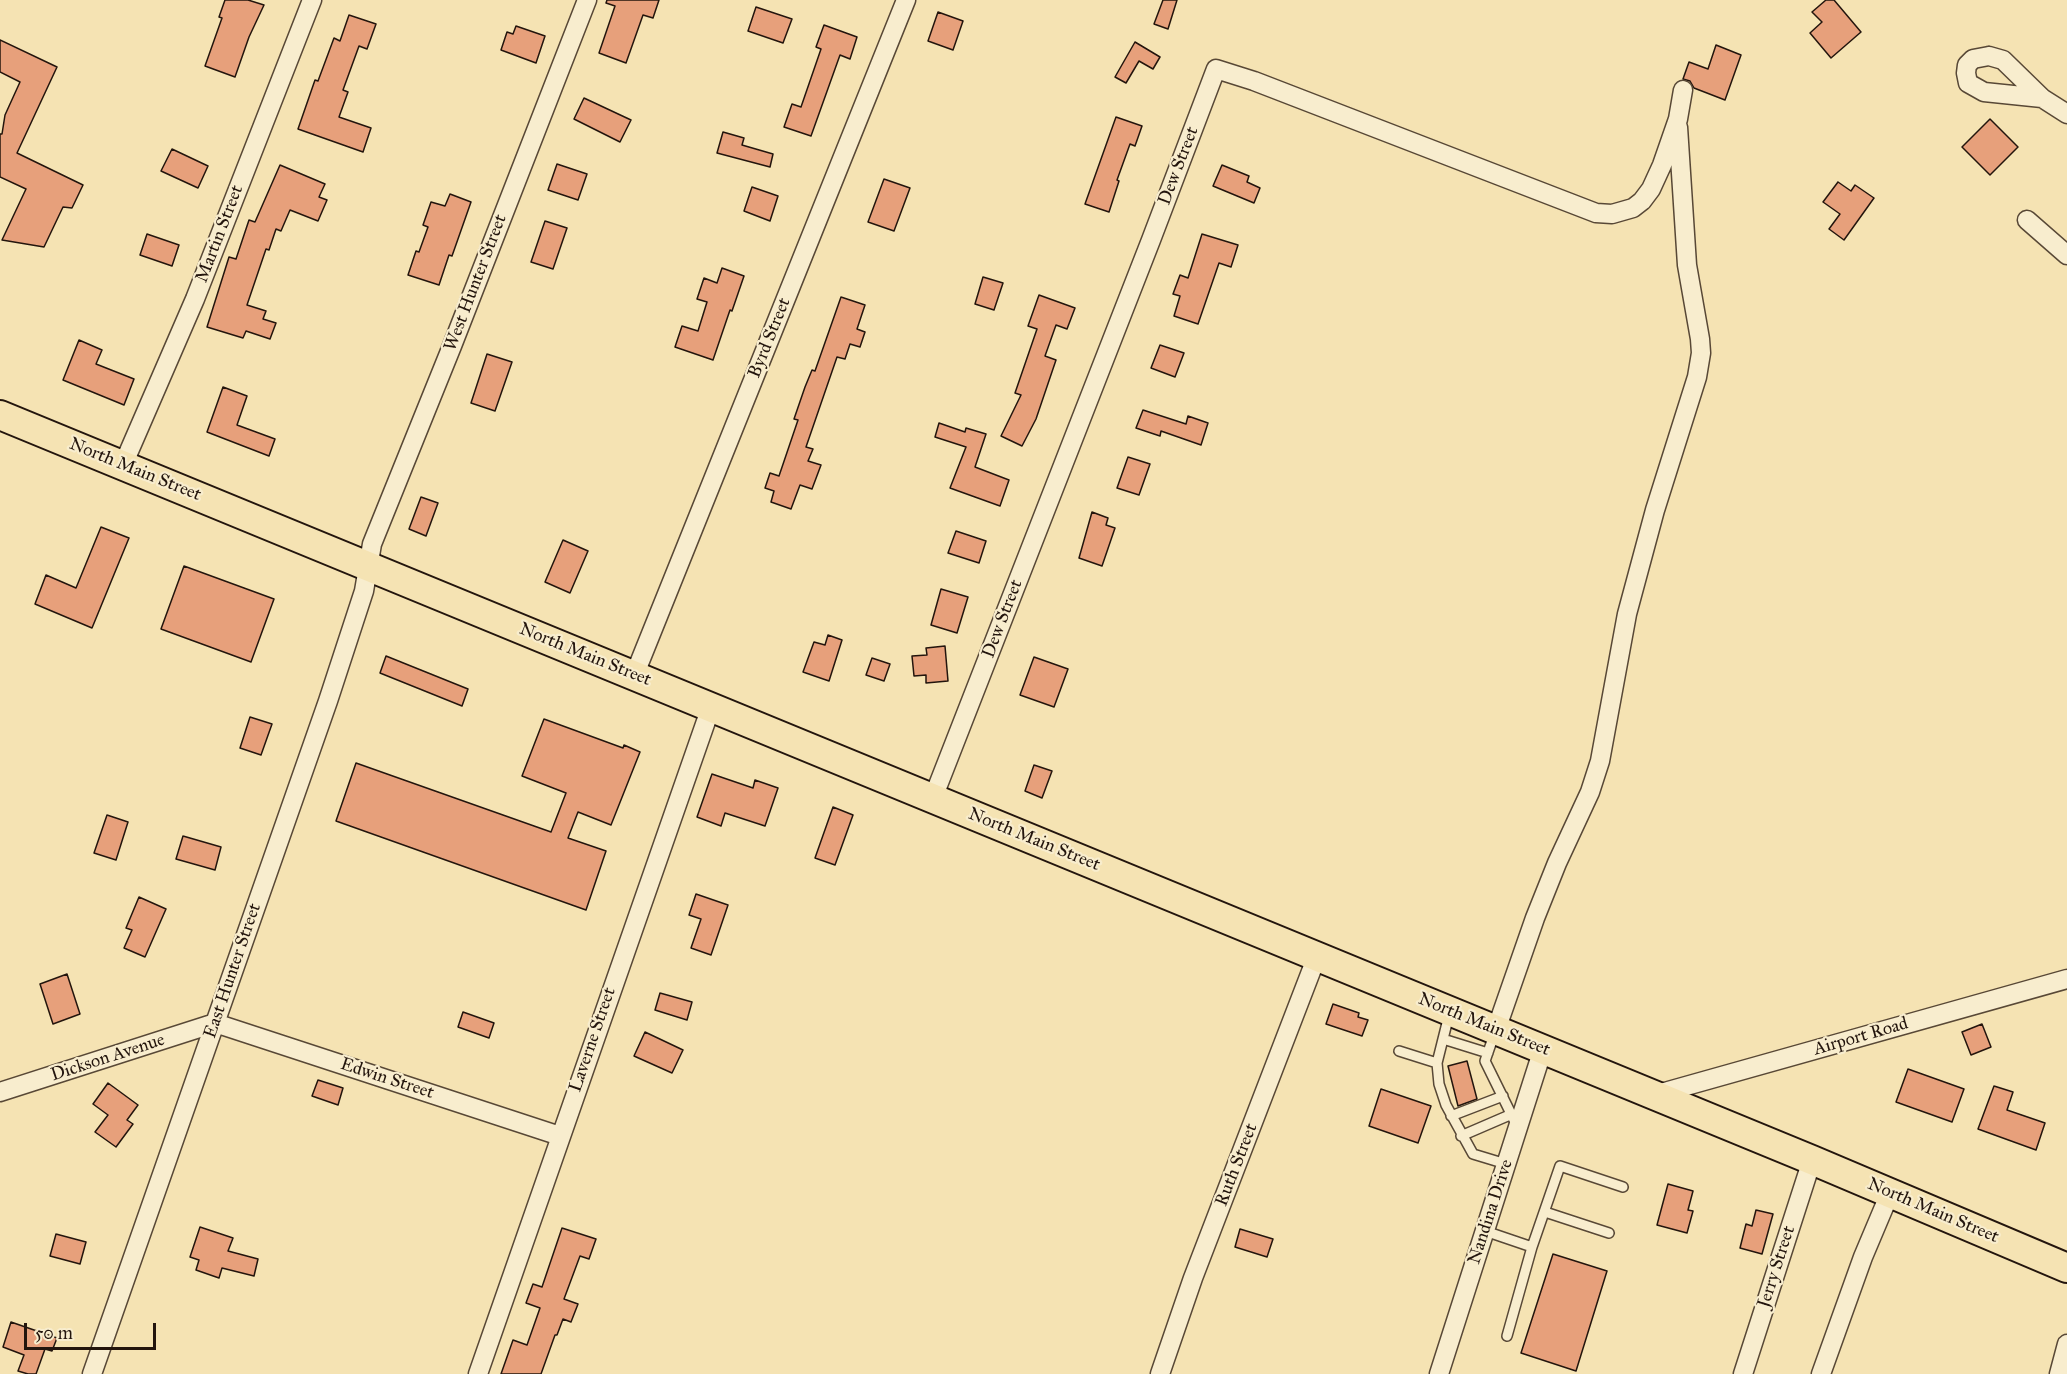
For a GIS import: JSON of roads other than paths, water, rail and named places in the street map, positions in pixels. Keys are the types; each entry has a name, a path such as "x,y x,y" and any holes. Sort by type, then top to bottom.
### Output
{"main road":[{"name":"North Main Street","path":"0,415 1317,956 1447,1025 1492,1042 1543,1049 2067,1268"}],"street":[{"name":"Martin Street","path":"123,465 195,299 312,0"},
{"name":"West Hunter Street","path":"368,566 372,544 587,0"},
{"name":"Byrd Street","path":"634,676 906,0"},
{"name":"Dew Street","path":"933,798 1216,69 1254,81 1596,213 1604,214 1633,208 1651,189 1678,119 1683,90"},
{"path":"2042,98 2067,114"},
{"path":"1492,1042 1535,918 1557,863 1590,792 1600,761 1627,614 1655,510 1697,377 1700,346 1687,265 1678,119"},
{"path":"2027,220 2067,255"},
{"name":"East Hunter Street","path":"92,1374 328,701 364,591 368,566"},
{"name":"Laverne Street","path":"478,1374 711,707"},
{"name":"Ruth Street","path":"1160,1374 1193,1278 1317,956"},
{"name":"Airport Road","path":"1654,1095 2067,979"},
{"name":"Dickson Avenue","path":"0,1092 215,1023"},
{"name":"Edwin Street","path":"215,1023 560,1136"},
{"name":"Nandina Drive","path":"1439,1374 1506,1164 1515,1121 1543,1049"},
{"name":"Jerry Street","path":"1743,1374 1812,1160"},
{"path":"1821,1374 1863,1257 1890,1193"},
{"path":"2059,1374 2067,1344"}],"lane":[{"path":"1447,1025 1437,1064 1439,1084 1451,1116 1473,1154 1506,1164"},
{"path":"1461,1136 1515,1121 1485,1061 1492,1042"},
{"path":"1399,1051 1437,1064"},
{"path":"1451,1116 1503,1096"},
{"path":"1507,1336 1560,1166 1623,1187"},
{"path":"1545,1212 1609,1233"},
{"path":"1485,1231 1533,1247"}]}
